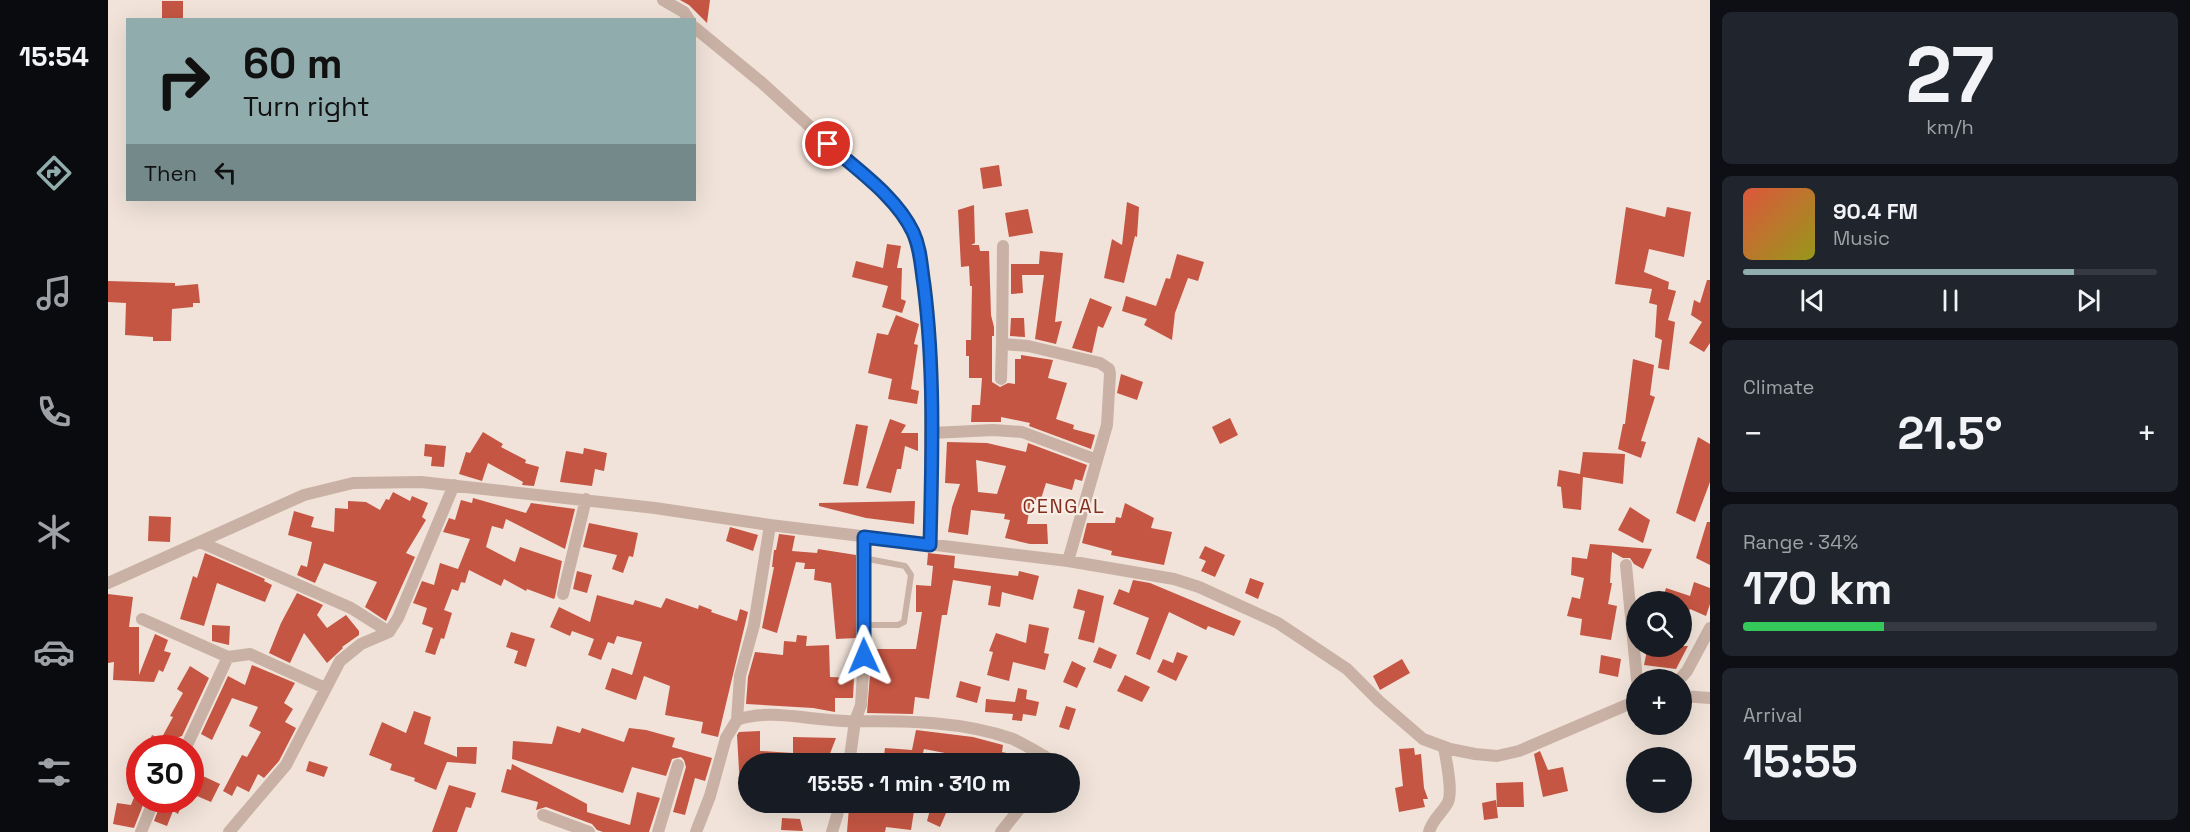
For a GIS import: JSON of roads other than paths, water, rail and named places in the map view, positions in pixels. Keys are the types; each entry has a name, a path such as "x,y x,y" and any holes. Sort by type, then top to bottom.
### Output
{"street":[{"path":"663,0 684,12 688,18"},
{"path":"696,29 760,82 886,196 899,208 909,225 921,254 927,306 932,433 930,545"},
{"path":"1001,379 1003,246"},
{"path":"1002,344 1028,346 1089,360 1109,369 1107,425 1068,561"},
{"path":"932,433 993,430 1022,432 1097,460"},
{"path":"108,583 304,495 334,486 395,481 454,484 1068,561 1174,579 1278,623 1347,669 1379,701 1423,739 1444,747 1476,754 1497,756 1519,751 1626,705"},
{"path":"229,832 286,765 340,661 351,650 389,632 398,618 454,484"},
{"path":"564,594 586,499"},
{"path":"696,832 710,796 726,738 737,720 740,676 754,625 770,525"},
{"path":"851,753 855,721 861,705 864,537"},
{"path":"200,542 351,608 389,632"},
{"path":"1626,565 1636,669"},
{"path":"142,619 228,657 250,654 324,688"},
{"path":"1688,669 1710,628"},
{"path":"192,735 228,657"},
{"path":"1692,697 1710,698"},
{"path":"737,720 753,716 827,722 910,720 988,733 1013,740 1038,753"},
{"path":"1429,832 1430,826 1450,796 1444,747"},
{"path":"658,832 678,765"},
{"path":"141,832 149,813"},
{"path":"832,832 838,813"},
{"path":"1001,832 1016,813"},
{"path":"543,815 589,832"}],"lane":[{"path":"862,558 905,566 911,575 904,622 898,625 863,625"}],"district":[{"name":"CENGAL","path":"1064,506"}]}
